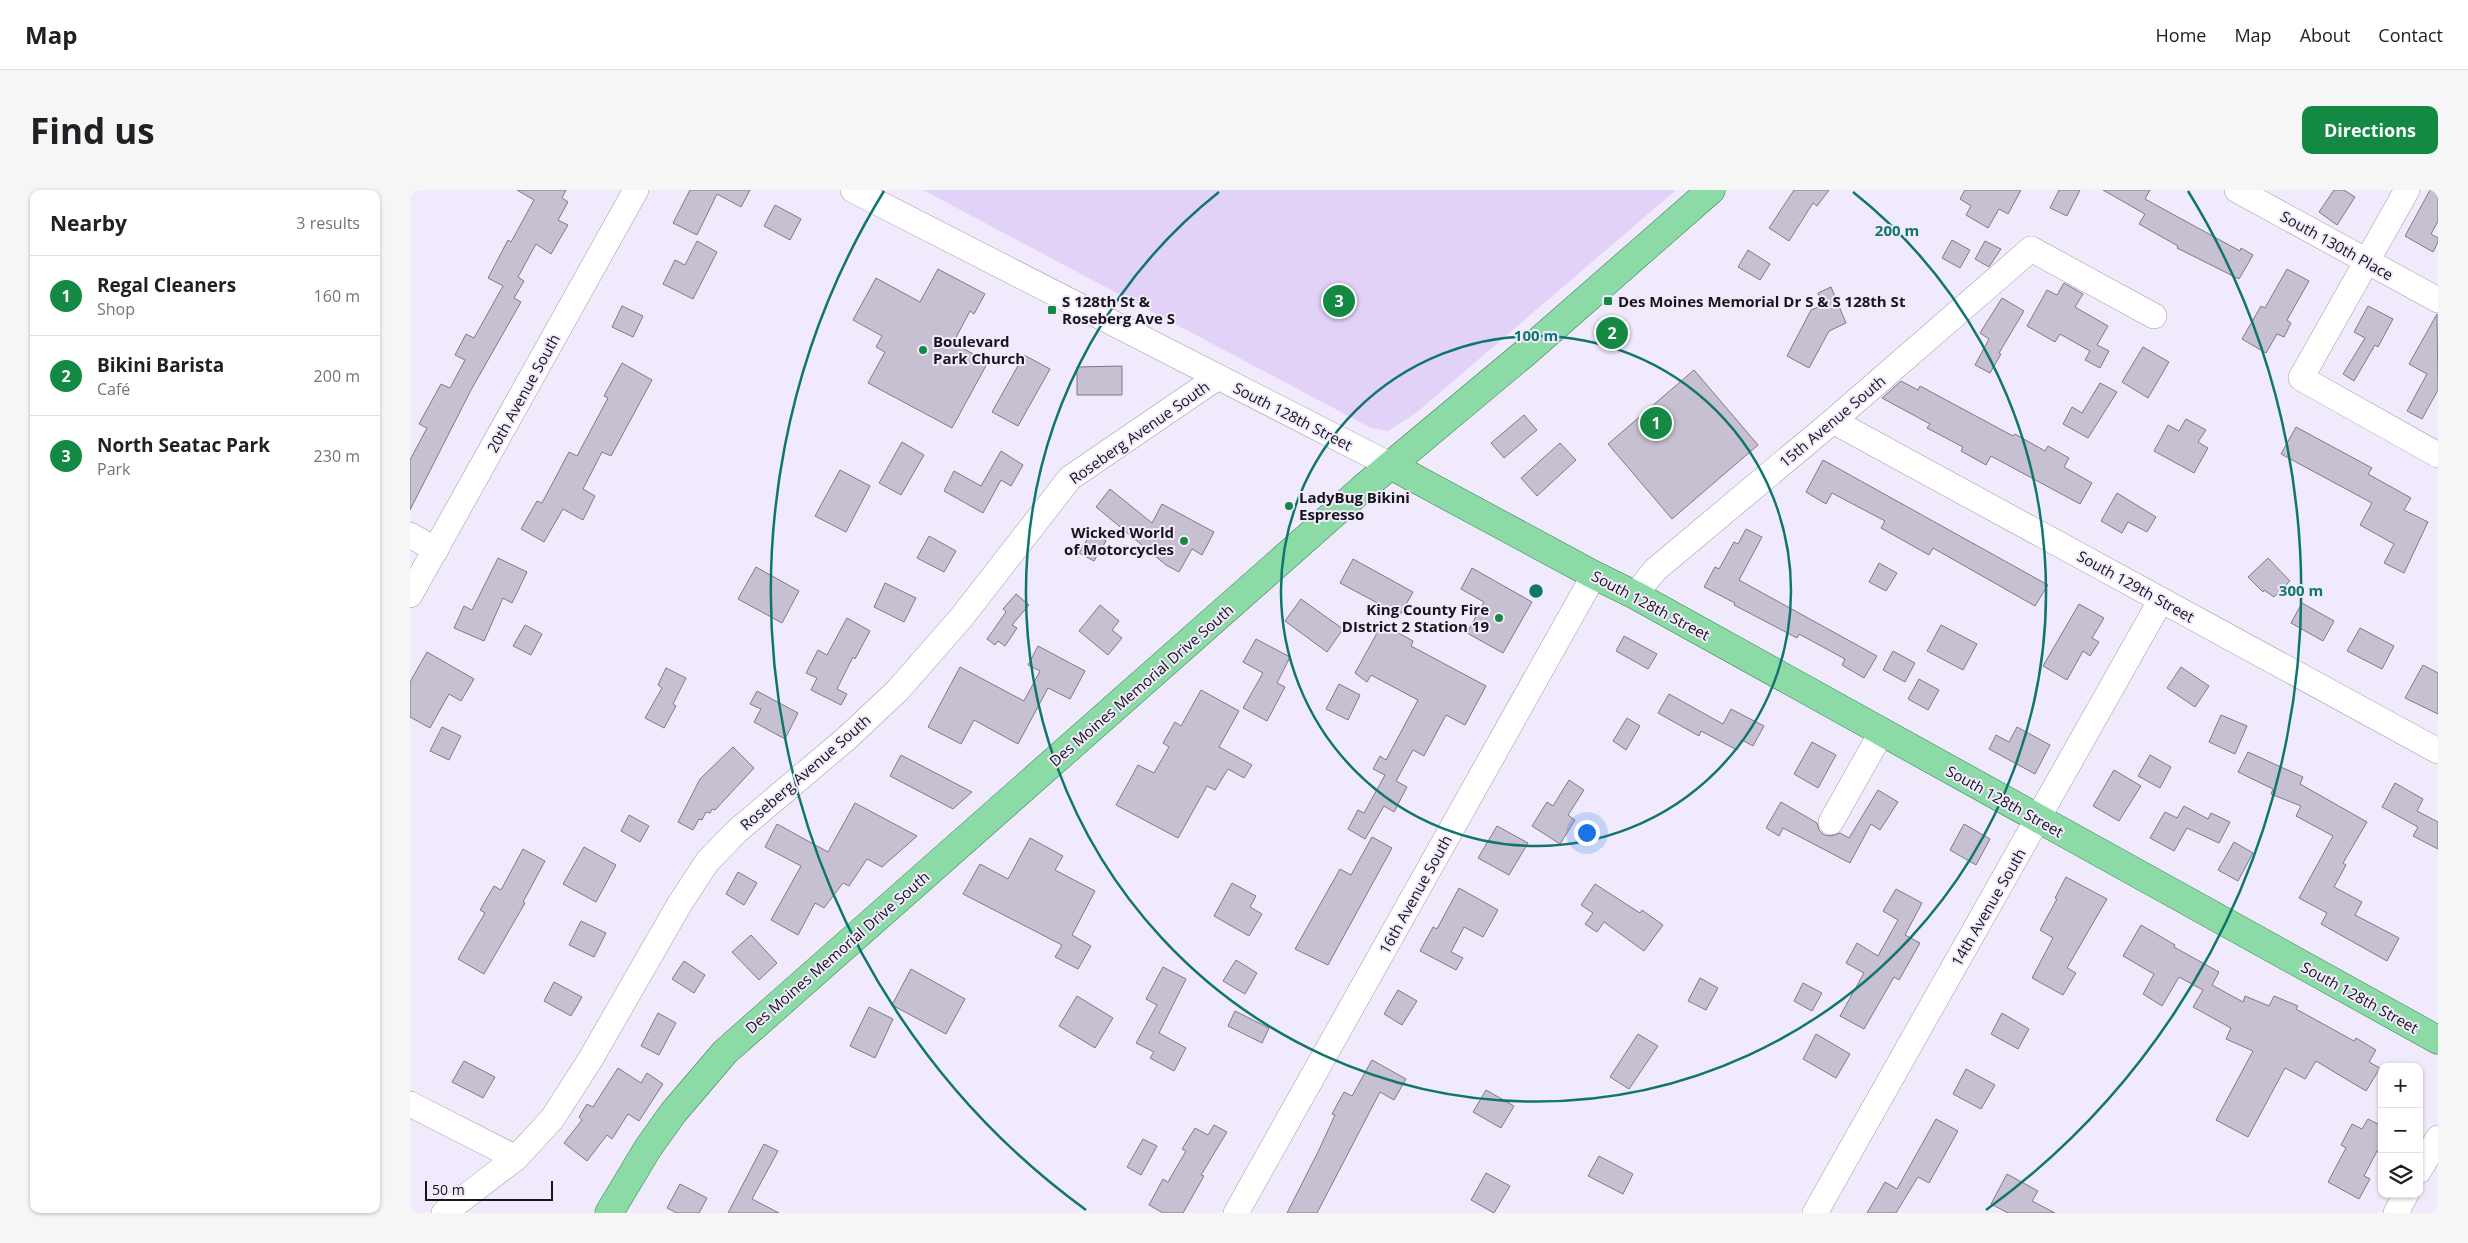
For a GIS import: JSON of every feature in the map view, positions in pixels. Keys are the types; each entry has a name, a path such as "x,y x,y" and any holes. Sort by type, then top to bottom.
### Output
{"main road":[{"name":"Des Moines Memorial Drive South","path":"614,1211 673,1113 725,1052 1362,489 1392,466 1568,316 1711,190"},
{"name":"South 128th Street","path":"1392,466 1594,575 1635,595 2438,1040"}],"street":[{"name":"20th Avenue South","path":"410,595 636,190"},
{"name":"South 128th Street","path":"854,190 1392,466"},
{"name":"South 130th Place","path":"2237,190 2438,300"},
{"path":"2407,190 2301,378 2438,455"},
{"name":"15th Avenue South","path":"1635,595 1655,570 1833,421 2031,249 2154,316"},
{"name":"Roseberg Avenue South","path":"444,1213 516,1158 539,1136 564,1101 707,862 736,831 847,738 898,690 960,618 1070,478 1218,377"},
{"name":"South 129th Street","path":"1833,421 2438,751"},
{"path":"410,535 436,550"},
{"name":"16th Avenue South","path":"1236,1213 1594,575"},
{"name":"14th Avenue South","path":"1814,1213 2039,819 2161,600"},
{"path":"1831,822 1881,733"},
{"path":"410,1104 516,1158"},
{"path":"2423,1164 2438,1138"},
{"path":"2396,1213 2404,1198"}],"shaded area":[{"path":"923,190 1676,190 1416,413 1388,431 1371,428"}],"building":[{"path":"517,190 566,190 562,198 568,202 558,220 568,225 551,254 536,244 518,277 524,281 514,298 521,302 471,390 410,510 410,460 427,428 419,424 441,384 450,388 465,360 455,355 466,334 474,338 503,286 488,278 508,240 511,242 534,200"},
{"path":"690,190 750,190 741,207 717,194 697,235 673,223"},
{"path":"1794,190 1829,190 1817,206 1813,203 1789,241 1769,228"},
{"path":"1965,190 2021,190 2008,214 1999,209 1988,228 1966,215 1971,206 1960,199"},
{"path":"2059,190 2080,190 2067,216 2050,208"},
{"path":"2103,190 2150,190 2145,199 2240,251 2241,248 2253,255 2239,279 2177,248 2178,246 2139,224 2145,214"},
{"path":"2334,190 2344,190 2355,197 2337,225 2319,212"},
{"path":"2430,190 2438,190 2438,221 2431,234 2438,238 2438,242 2433,252 2405,236"},
{"path":"775,205 801,219 790,240 764,226"},
{"path":"1952,240 1970,250 1960,268 1942,258"},
{"path":"697,241 717,252 693,299 663,284 675,260 685,265"},
{"path":"1985,241 2001,249 1989,267 1975,259"},
{"path":"1748,250 1770,264 1760,280 1738,267"},
{"name":"Boulevard Park Church","path":"938,269 985,294 974,314 970,311 953,343 988,362 952,428 868,383 885,352 876,347 882,336 853,320 876,278 920,302"},
{"path":"2287,269 2309,281 2287,320 2291,323 2284,337 2277,334 2266,353 2242,339 2261,306 2265,308"},
{"path":"2064,283 2083,294 2075,307 2108,326 2097,345 2109,351 2100,368 2085,360 2090,351 2060,334 2055,342 2027,326 2047,290 2057,295"},
{"path":"1831,287 1846,323 1829,331 1809,368 1787,356 1811,310 1823,305 1818,293"},
{"path":"2002,298 2024,311 1999,353 2001,354 1990,373 1975,365 1989,339 1980,333"},
{"path":"622,306 643,316 633,337 612,327"},
{"path":"2368,306 2393,319 2378,347 2375,345 2354,381 2343,374 2365,338 2354,332"},
{"path":"2437,314 2438,390 2422,419 2407,411 2427,374 2409,364"},
{"path":"2143,347 2169,362 2148,398 2122,382"},
{"path":"1024,355 1050,369 1018,426 992,412"},
{"path":"622,363 652,380 611,456 602,452 583,489 595,496 583,520 563,509 544,542 521,529 537,501 542,503 569,452 577,456 608,398 604,396"},
{"path":"1122,366 1122,395 1077,395 1077,367"},
{"path":"1694,370 1758,445 1672,519 1608,444"},
{"path":"1901,381 1918,390 1920,386 2045,451 2048,446 2069,458 2064,467 2092,483 2080,504 1991,456 1986,465 1961,451 1963,447 1927,428 1930,424 1882,398"},
{"path":"2100,383 2117,392 2088,438 2063,424 2072,407 2082,413"},
{"path":"1524,415 1537,430 1504,458 1491,443"},
{"path":"2186,419 2206,430 2198,442 2208,448 2194,473 2154,451 2168,425 2179,431"},
{"path":"2296,427 2372,468 2368,474 2411,498 2404,510 2428,522 2404,573 2384,563 2394,544 2360,525 2372,503 2281,454"},
{"path":"902,442 924,455 901,495 879,483"},
{"path":"1560,443 1576,460 1537,496 1521,478"},
{"path":"1001,451 1023,465 1011,486 1001,480 983,513 944,491 954,471 981,486"},
{"path":"1823,460 2048,585 2035,606 1933,548 1929,555 1881,528 1885,521 1832,493 1826,504 1806,492"},
{"path":"840,470 870,486 846,532 815,516"},
{"path":"1110,489 1152,523 1162,504 1214,532 1202,555 1192,549 1179,572 1166,565 1096,507"},
{"path":"2117,493 2156,517 2147,532 2128,522 2122,533 2101,521"},
{"path":"1746,529 1762,537 1739,580 1877,656 1864,678 1842,665 1845,659 1799,634 1797,638 1704,587 1715,567 1719,569 1734,542 1738,544"},
{"path":"1091,533 1106,541 1094,561 1079,553"},
{"path":"929,536 956,551 944,572 917,558"},
{"path":"498,558 527,572 512,603 503,598 484,641 454,628 464,606 472,610"},
{"path":"2268,558 2290,581 2274,597 2264,590 2263,592 2248,577"},
{"path":"1353,559 1413,592 1400,615 1340,583"},
{"path":"1879,563 1897,573 1886,591 1869,582"},
{"path":"756,567 799,591 782,623 738,599"},
{"name":"King County Fire DIstrict 2 Station 19","path":"1472,568 1532,602 1503,653 1467,633 1484,602 1461,589"},
{"path":"885,583 916,598 904,622 874,607"},
{"path":"1016,594 1029,605 1012,625 1017,628 1005,646 998,641 995,645 987,639 1006,612 1003,609"},
{"path":"1301,599 1343,629 1327,652 1285,621"},
{"path":"2302,603 2334,621 2323,641 2291,623"},
{"path":"2079,604 2104,618 2092,638 2099,642 2090,656 2083,651 2067,680 2043,666"},
{"path":"1100,605 1119,621 1112,630 1122,638 1108,655 1079,631"},
{"path":"847,618 870,631 855,659 853,657 837,689 847,694 841,705 811,690 817,678 806,673 818,650 827,655"},
{"path":"1382,624 1413,641 1411,646 1486,686 1465,725 1446,715 1424,756 1413,750 1396,781 1407,787 1394,812 1384,806 1365,839 1348,829 1358,810 1364,813 1385,775 1373,769 1380,756 1386,760 1418,700 1371,675 1367,682 1355,673"},
{"path":"525,625 542,634 531,655 513,646"},
{"path":"1941,625 1977,644 1963,670 1927,651"},
{"path":"2360,628 2394,646 2382,669 2347,651"},
{"path":"1624,636 1657,654 1648,669 1616,651"},
{"path":"1256,639 1290,657 1277,683 1285,687 1267,721 1243,708 1263,673 1243,662"},
{"path":"1038,646 1085,671 1070,699 1048,688 1018,744 974,720 961,744 928,727 960,667 1024,701 1040,671 1028,665"},
{"path":"1893,651 1915,663 1905,682 1883,670"},
{"path":"427,652 474,679 461,701 449,694 430,728 410,717 410,682"},
{"path":"2423,665 2438,673 2438,714 2405,698"},
{"path":"2181,667 2209,686 2195,707 2167,688"},
{"path":"666,668 686,678 673,704 676,706 664,728 645,718 662,688 658,685"},
{"path":"1919,679 1939,690 1928,710 1908,699"},
{"path":"1339,684 1360,695 1348,720 1326,709"},
{"path":"1201,690 1239,711 1219,747 1252,765 1244,778 1228,769 1215,790 1207,786 1178,838 1116,805 1138,765 1154,773 1169,747 1163,743 1175,722 1181,726"},
{"path":"757,691 798,713 785,739 754,722 761,709 750,704"},
{"path":"1669,694 1723,724 1731,709 1764,726 1753,746 1742,740 1737,750 1701,731 1699,736 1658,713"},
{"path":"2221,715 2247,726 2235,754 2209,742"},
{"path":"1627,718 1640,726 1626,750 1613,741"},
{"path":"442,727 461,736 449,760 430,751"},
{"path":"2017,727 2050,745 2035,774 1989,749 1996,735 2009,742"},
{"path":"1812,742 1836,755 1818,788 1794,774"},
{"path":"733,747 754,768 715,810 712,809 710,813 706,812 702,820 699,819 693,830 678,822 700,779"},
{"path":"2248,752 2303,777 2300,784 2367,822 2343,863 2346,865 2334,887 2362,902 2355,915 2399,938 2387,961 2321,924 2327,913 2299,898 2333,836 2296,816 2301,806 2271,794 2273,789 2238,772"},
{"path":"901,755 972,792 953,809 890,776"},
{"path":"2150,755 2171,767 2160,788 2138,776"},
{"path":"2114,770 2141,786 2119,821 2093,806"},
{"path":"1569,780 1584,790 1568,815 1575,820 1560,844 1532,826 1547,802 1553,806"},
{"path":"2395,783 2423,799 2417,811 2438,822 2438,849 2413,836 2418,827 2382,807"},
{"path":"1878,790 1898,802 1880,830 1871,824 1850,863 1783,828 1779,836 1766,828 1781,802 1817,823 1819,830 1824,835 1832,836 1840,833 1849,838"},
{"path":"855,803 917,836 882,867 867,859 849,886 843,883 824,908 815,903 798,935 771,920 801,866 765,847 777,824 828,852"},
{"path":"2184,806 2208,819 2211,813 2230,822 2219,843 2187,828 2174,851 2150,838 2165,812 2177,818"},
{"path":"629,815 649,826 640,842 621,831"},
{"path":"1964,824 1990,839 1976,865 1950,850"},
{"path":"1497,826 1528,843 1509,875 1478,858"},
{"path":"1372,837 1392,848 1328,965 1295,949 1340,869 1351,875"},
{"path":"1030,838 1063,856 1055,870 1095,891 1072,935 1091,946 1078,969 1055,957 1062,945 963,894 980,864 1008,879"},
{"path":"2234,842 2253,853 2238,881 2218,870"},
{"path":"584,847 616,865 596,902 563,884"},
{"path":"523,849 545,861 523,902 525,903 484,974 458,959 485,913 480,910 494,886 501,890"},
{"path":"738,872 757,883 744,905 726,894"},
{"path":"2066,877 2107,899 2067,968 2076,973 2063,995 2032,978 2053,938 2040,930 2057,899 2055,898"},
{"path":"1232,883 1256,896 1250,907 1262,914 1249,936 1214,916"},
{"path":"1595,884 1640,913 1642,910 1663,925 1644,951 1604,922 1597,932 1585,924 1593,913 1581,905"},
{"path":"1459,888 1498,910 1483,937 1464,927 1451,952 1463,958 1456,970 1420,951 1433,927 1437,929"},
{"path":"1896,889 1922,903 1905,935 1920,943 1899,980 1894,977 1864,1029 1840,1016 1864,973 1846,963 1857,943 1878,956 1898,920 1883,911"},
{"path":"581,921 606,933 594,957 569,945"},
{"path":"2141,925 2175,945 2174,947 2219,972 2212,985 2243,1002 2245,996 2269,1006 2274,996 2298,1006 2296,1009 2354,1041 2356,1038 2376,1050 2369,1062 2378,1067 2378,1071 2366,1091 2316,1061 2305,1079 2285,1068 2248,1137 2216,1120 2253,1051 2226,1039 2231,1028 2193,1007 2203,990 2179,977 2162,1006 2143,994 2154,974 2123,956"},
{"path":"751,935 777,963 759,980 732,952"},
{"path":"1236,960 1257,973 1245,994 1223,981"},
{"path":"684,961 705,975 694,993 672,979"},
{"path":"1163,967 1186,979 1159,1033 1186,1048 1174,1071 1150,1058 1154,1052 1136,1043 1157,1005 1146,999"},
{"path":"911,969 965,999 946,1034 892,1005"},
{"path":"1700,978 1718,988 1706,1010 1688,1001"},
{"path":"554,982 582,997 571,1016 544,1001"},
{"path":"1803,983 1822,993 1812,1011 1794,1001"},
{"path":"1398,990 1417,1001 1402,1025 1384,1014"},
{"path":"1077,996 1113,1018 1095,1048 1059,1026"},
{"path":"869,1007 893,1019 875,1058 850,1046"},
{"path":"1235,1011 1269,1028 1262,1043 1228,1026"},
{"path":"658,1013 676,1023 659,1055 641,1046"},
{"path":"2002,1013 2029,1029 2018,1049 1991,1034"},
{"path":"1638,1034 1658,1046 1629,1089 1610,1077"},
{"path":"1816,1034 1850,1054 1836,1078 1803,1059"},
{"path":"1372,1060 1406,1079 1394,1100 1380,1092 1317,1213 1287,1213 1318,1152 1335,1115 1332,1114 1344,1092 1352,1096"},
{"path":"464,1061 495,1077 483,1098 452,1082"},
{"path":"618,1068 641,1083 647,1073 663,1084 639,1121 628,1114 612,1139 607,1135 587,1161 564,1143 582,1120 579,1117 587,1104 593,1107"},
{"path":"1966,1069 1995,1085 1981,1109 1953,1094"},
{"path":"1486,1090 1514,1106 1501,1128 1473,1112"},
{"path":"1936,1119 1958,1131 1929,1183 1918,1177 1896,1213 1867,1213 1885,1182 1897,1189"},
{"path":"2368,1119 2378,1124 2378,1151 2364,1176 2370,1179 2359,1199 2328,1182 2346,1148 2341,1145 2352,1124 2362,1129"},
{"path":"1214,1125 1227,1132 1201,1175 1204,1176 1183,1213 1163,1213 1149,1205 1163,1179 1168,1182 1186,1151 1182,1149 1195,1128 1208,1135"},
{"path":"1143,1139 1157,1146 1141,1175 1127,1167"},
{"path":"764,1144 778,1151 752,1199 779,1213 728,1213"},
{"path":"1599,1156 1633,1174 1623,1194 1588,1176"},
{"path":"1486,1173 1510,1186 1494,1213 1471,1200"},
{"path":"2007,1174 2038,1191 2032,1201 2055,1213 2008,1213 1991,1204"},
{"path":"680,1184 707,1198 699,1213 677,1213 667,1208"}],"place":[{"name":"North Seatac Park","path":"1339,301"},
{"name":"Des Moines Memorial Dr S & S 128th St","path":"1608,301"},
{"name":"S 128th St & Roseberg Ave S","path":"1052,310"},
{"name":"Bikini Barista","path":"1612,333"},
{"name":"Boulevard Park Church","path":"923,350"},
{"name":"Regal Cleaners","path":"1656,423"},
{"name":"LadyBug Bikini Espresso","path":"1289,506"},
{"name":"Wicked World of Motorcycles","path":"1184,541"},
{"name":"King County Fire DIstrict 2 Station 19","path":"1499,618"}]}
